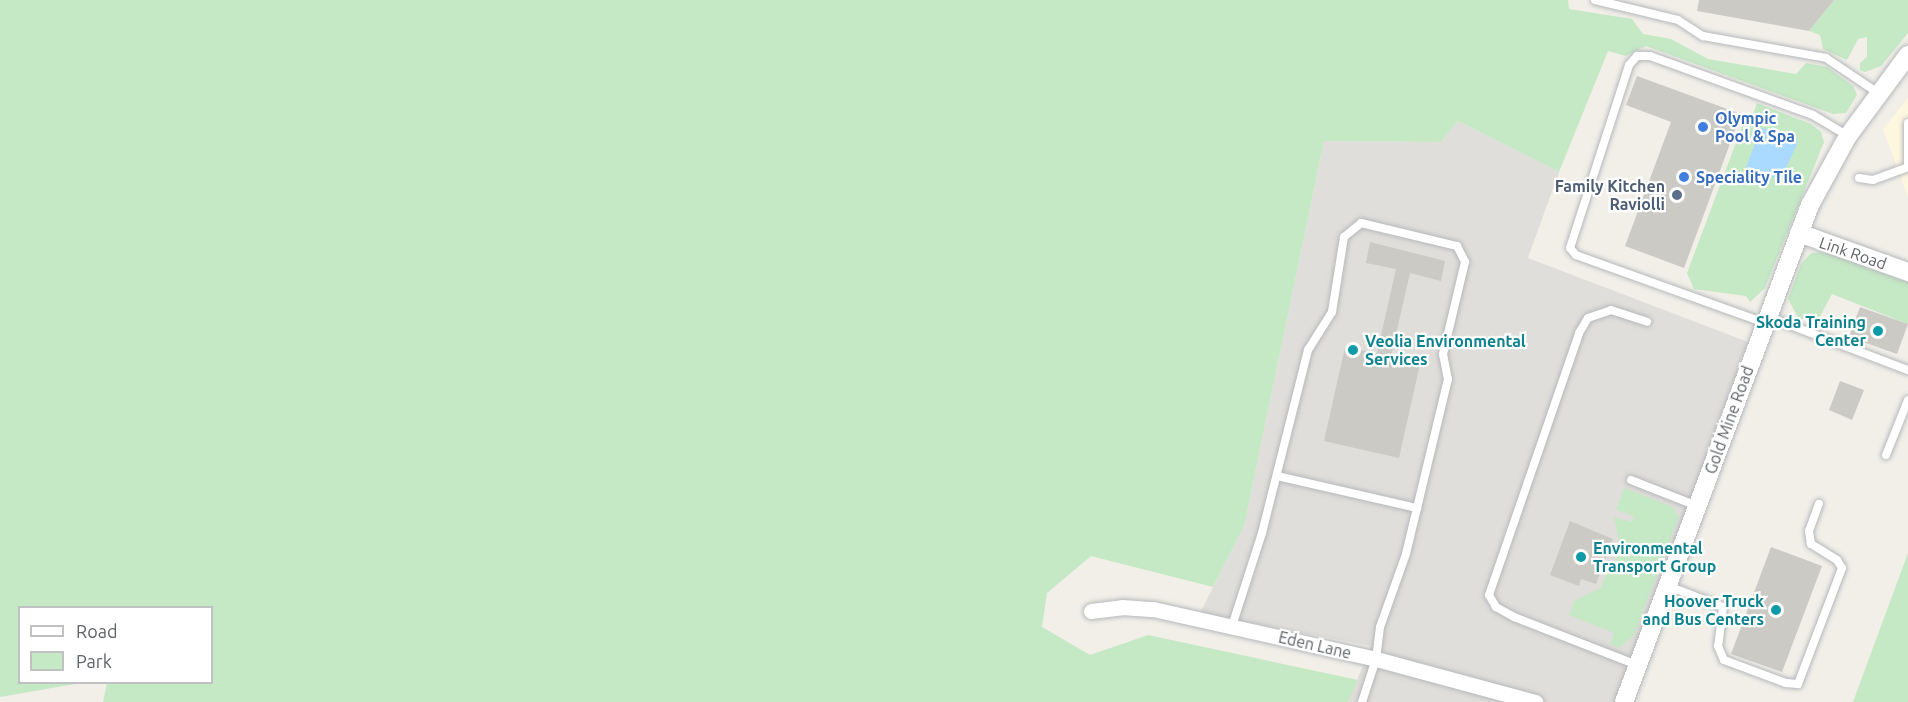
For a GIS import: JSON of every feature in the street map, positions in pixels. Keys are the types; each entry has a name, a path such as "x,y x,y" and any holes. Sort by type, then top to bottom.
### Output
{"street":[{"name":"Gold Mine Road","path":"1624,702 1799,233 1848,136 1908,55"},
{"name":"Link Road","path":"1799,233 1907,270"},
{"name":"Eden Lane","path":"1091,611 1137,607 1232,626 1376,659 1531,702"}],"lane":[{"path":"1595,0 1678,20 1703,36 1826,58 1878,93"},
{"path":"1848,136 1813,115 1650,56 1637,56 1629,65 1570,248 1576,255 1908,370"},
{"path":"1859,178 1874,180 1908,166 1908,123"},
{"path":"1232,626 1269,507 1308,350 1332,312 1342,267 1341,246 1346,233 1361,223 1447,242 1462,250 1465,262 1443,354 1448,379 1409,539 1380,627 1376,659 1362,702"},
{"path":"1638,665 1514,617 1496,607 1489,595 1579,333 1588,318 1611,310 1647,322"},
{"path":"1886,455 1908,400"},
{"path":"1277,476 1417,508"},
{"path":"1631,480 1697,506"},
{"path":"1668,585 1723,607 1718,646 1724,660 1780,681 1798,684 1842,568 1837,560 1811,544 1809,531 1819,504"}],"shaded area":[{"path":"1908,98 1908,197 1883,129"},
{"path":"1458,121 1559,172 1528,258 1748,342 1617,702 1348,702 1371,646 1200,613 1244,526 1324,141 1441,142"}],"green space":[{"path":"0,0 1568,0 1569,9 1632,19 1643,34 1671,39 1708,59 1796,74 1806,63 1827,67 1853,86 1857,95 1846,113 1833,114 1646,46 1626,56 1608,51 1559,172 1458,121 1441,142 1324,141 1244,526 1213,587 1091,556 1047,593 1042,627 1090,655 1148,635 1358,680 1348,702 103,702 107,684 213,684 213,606 18,606 18,684 75,684 0,697"},
{"path":"1834,0 1908,0 1908,33 1881,66 1865,72 1860,70 1860,63 1867,57 1867,37 1858,39 1847,60 1823,49 1820,35 1809,31"},
{"path":"1757,103 1811,124 1821,132 1824,142 1765,288 1750,302 1746,296 1694,289 1687,273 1746,116 1752,117"},
{"path":"1824,252 1908,282 1908,324 1832,294 1817,322 1799,319 1788,299 1801,264 1811,253"},
{"path":"1624,488 1671,506 1679,516 1634,635 1619,648 1610,644 1614,633 1569,615 1574,601 1601,588 1610,563 1617,561 1614,553 1619,541 1614,517 1632,522 1634,516 1616,510"},
{"path":"1908,553 1908,702 1853,702"}],"water":[{"path":"1761,128 1794,135 1798,142 1781,179 1745,170"}],"building":[{"path":"1699,0 1834,0 1809,31 1697,11"},
{"path":"1637,76 1741,114 1684,268 1625,246 1671,122 1626,105"},
{"name":"Veolia Environmental Services","path":"1370,242 1445,261 1441,281 1410,273 1391,356 1420,364 1399,458 1324,441 1345,347 1377,353 1396,269 1366,263"},
{"name":"Skoda Training Center","path":"1860,307 1908,324 1897,354 1849,337"},
{"path":"1840,381 1864,390 1852,420 1829,410"},
{"name":"Environmental Transport Group","path":"1570,521 1613,539 1596,584 1581,579 1579,586 1550,575"},
{"name":"Hoover Truck and Bus Centers","path":"1771,547 1822,566 1782,672 1731,654"}],"place":[{"name":"Olympic Pool & Spa","path":"1703,127"},
{"name":"Speciality Tile","path":"1684,177"},
{"name":"Family Kitchen Raviolli","path":"1677,195"},
{"name":"Skoda Training Center","path":"1878,331"},
{"name":"Veolia Environmental Services","path":"1353,350"},
{"name":"Environmental Transport Group","path":"1581,557"},
{"name":"Hoover Truck and Bus Centers","path":"1776,610"}]}
